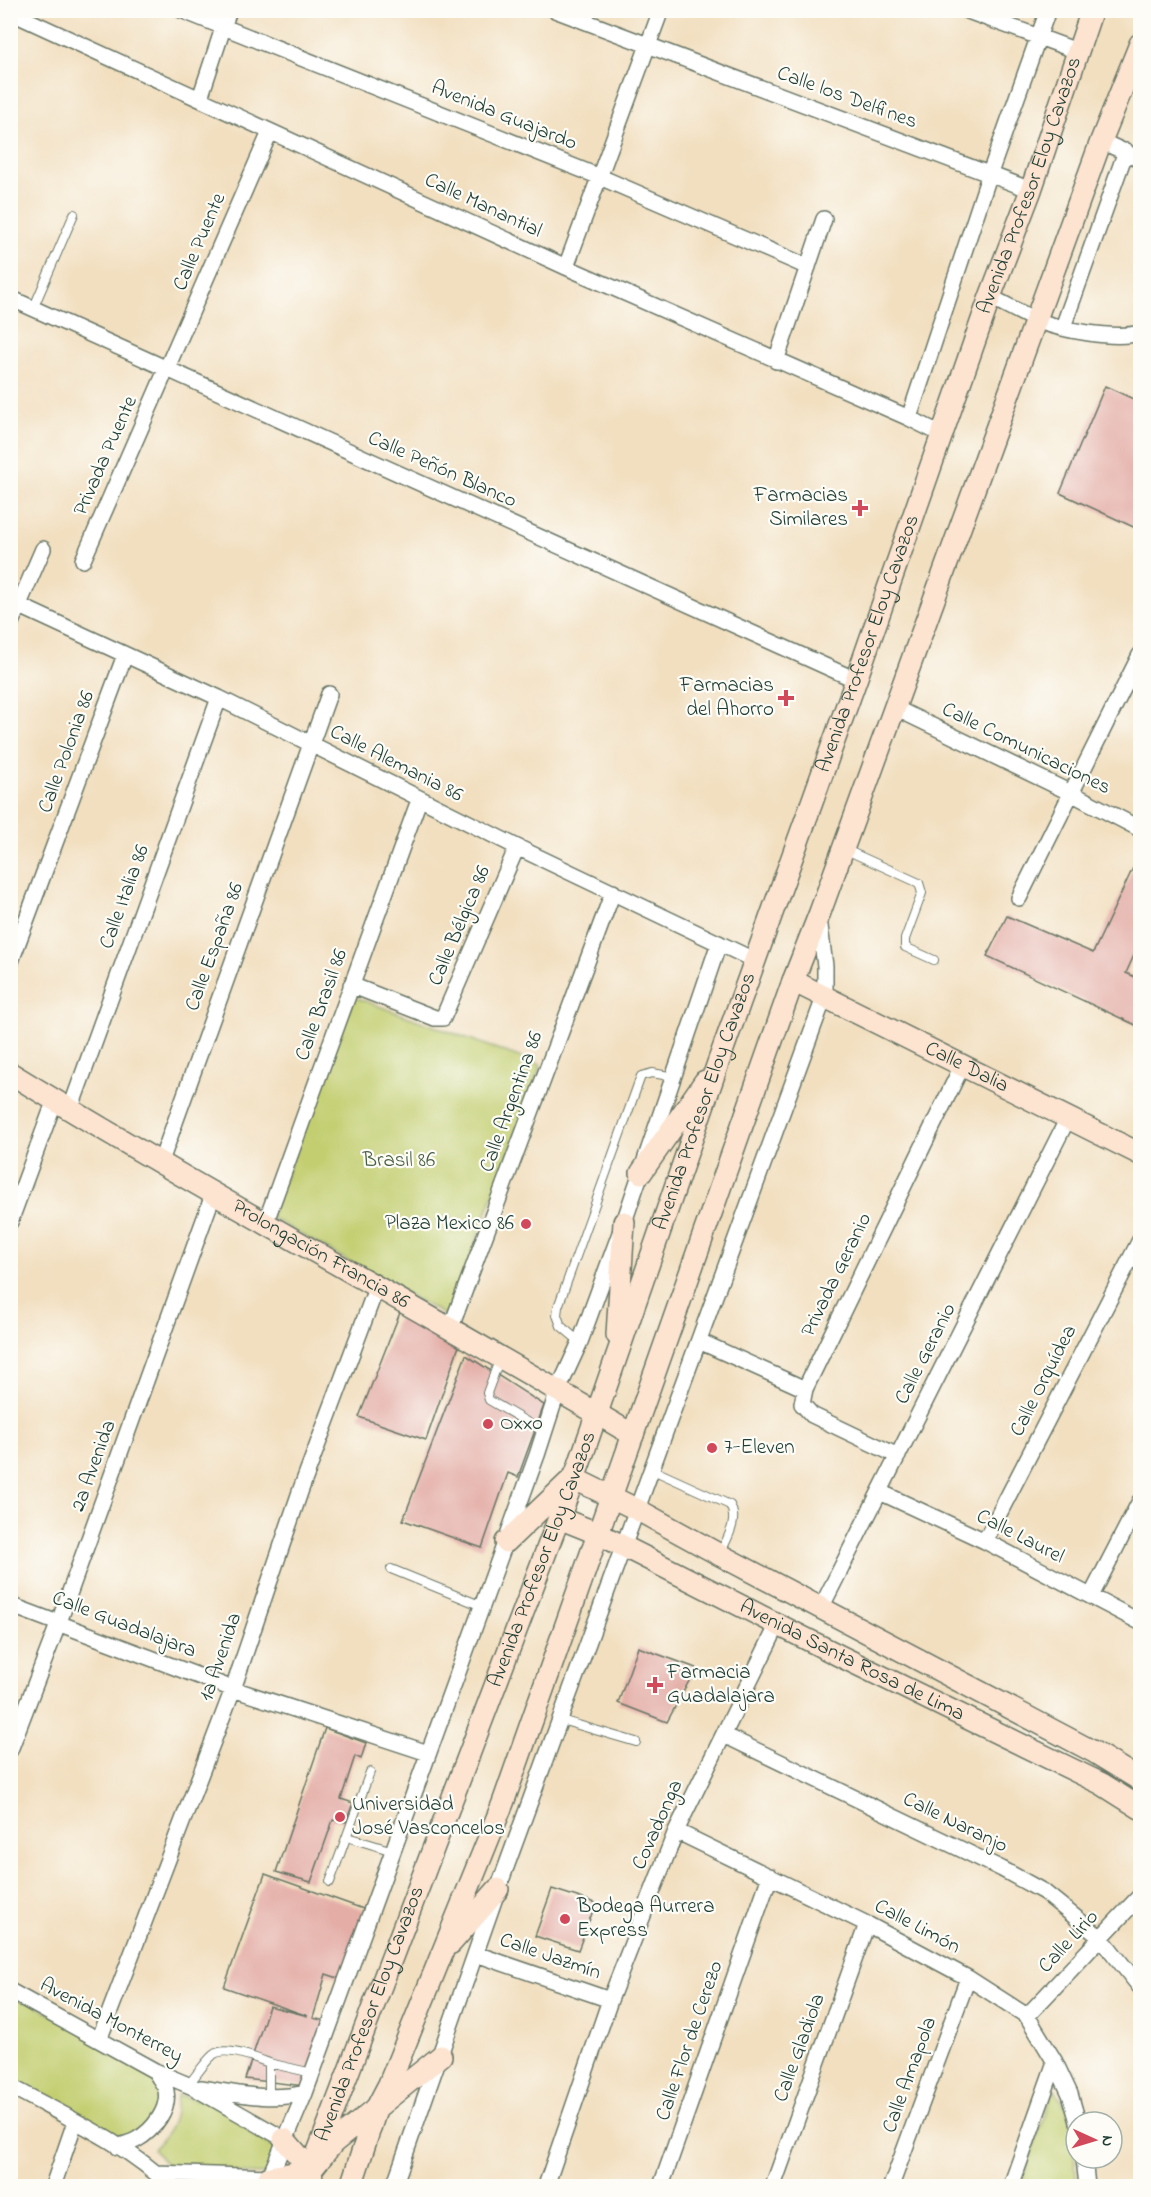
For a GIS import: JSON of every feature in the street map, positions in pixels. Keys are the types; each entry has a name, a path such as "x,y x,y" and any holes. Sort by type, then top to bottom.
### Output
{"main road":[{"name":"Avenida Profesor Eloy Cavazos","path":"310,2181 597,1413 718,1063 856,680 941,434 1031,190 1092,10"},
{"name":"Avenida Profesor Eloy Cavazos","path":"351,2187 377,2107 502,1803 793,981 1101,141 1140,44"},
{"name":"Calle Dalia","path":"793,981 1140,1154"},
{"path":"641,1173 718,1063"},
{"name":"Prolongación Francia 86","path":"10,1073 213,1195 501,1356 633,1435"},
{"path":"616,1357 624,1222"},
{"path":"506,1542 573,1478"},
{"name":"Avenida Santa Rosa de Lima","path":"573,1478 638,1510 720,1556 1085,1747 1140,1780"},
{"name":"Avenida Santa Rosa de Lima","path":"559,1518 599,1534 840,1656 1102,1784 1140,1808"},
{"path":"441,1954 498,1889"},
{"path":"310,2181 333,2143 441,2056"},
{"path":"284,2139 310,2181"},
{"path":"268,2182 310,2181"}],"street":[{"name":"Avenida Guajardo","path":"181,10 600,177 808,267"},
{"path":"200,98 230,10"},
{"name":"Calle los Delfines","path":"555,10 1031,190"},
{"path":"566,267 661,10"},
{"path":"964,10 1077,51"},
{"path":"909,418 990,173 1048,10"},
{"name":"Calle Manantial","path":"10,12 566,267 941,434"},
{"name":"Calle Puente","path":"168,369 270,132"},
{"path":"1101,141 1140,159"},
{"path":"1063,327 1126,151"},
{"path":"776,361 824,219"},
{"path":"990,297 1036,320 1063,327 1108,336 1140,333"},
{"name":"Calle Peñón Blanco","path":"10,298 856,680"},
{"name":"Privada Puente","path":"83,560 168,369"},
{"path":"10,625 43,549"},
{"name":"Calle Alemania 86","path":"18,604 219,698 517,848 756,961"},
{"name":"Calle Polonia 86","path":"10,964 125,655"},
{"path":"1019,898 1140,655"},
{"name":"Calle España 86","path":"160,1164 329,694"},
{"name":"Calle Italia 86","path":"10,1222 62,1105 219,698"},
{"name":"Calle Comunicaciones","path":"893,707 1140,829"},
{"name":"Calle Brasil 86","path":"265,1224 419,800"},
{"name":"Calle Bélgica 86","path":"351,985 442,1019 517,848"},
{"name":"Calle Argentina 86","path":"450,1327 613,892"},
{"path":"394,2187 498,1889 625,1548 825,995 825,966 819,915"},
{"path":"157,2174 268,2182 312,2073 506,1542 558,1390 580,1341 624,1222 719,943"},
{"name":"Privada Geranio","path":"805,1389 962,1066"},
{"name":"Calle Geranio","path":"821,1608 1068,1119"},
{"name":"2a Avenida","path":"10,1750 59,1622 213,1195"},
{"name":"Calle Orquídea","path":"984,1541 1140,1240"},
{"name":"1a Avenida","path":"99,2040 233,1689 301,1489 377,1286"},
{"path":"699,1341 805,1389 802,1404 812,1415 898,1456"},
{"name":"Calle Laurel","path":"880,1492 984,1541 1140,1622"},
{"path":"1092,1596 1140,1501"},
{"name":"Calle Guadalajara","path":"10,1605 233,1689 428,1753"},
{"name":"Covadonga","path":"546,2187 610,2000 676,1831 778,1623"},
{"name":"Calle Naranjo","path":"724,1735 1002,1869 1044,1892 1101,1938 1131,1972 1140,1987"},
{"name":"Calle Limón","path":"676,1831 867,1924 968,1978 1027,2016 1055,2062 1070,2094 1075,2110"},
{"name":"Calle Flor de Cerezo","path":"661,2187 770,1876"},
{"name":"Calle Lirio","path":"1027,2016 1140,1896"},
{"name":"Calle Gladiola","path":"773,2187 867,1924"},
{"name":"Calle Jazmín","path":"476,1954 610,2000"},
{"name":"Calle Amapola","path":"891,2187 968,1978"},
{"name":"Avenida Monterrey","path":"10,1991 154,2071 190,2086 284,2139"},
{"path":"1011,2187 1055,2062"},
{"path":"118,2147 136,2140 159,2119 166,2103 166,2094 165,2087 154,2071"},
{"path":"10,2086 118,2147 157,2174 170,2187"},
{"name":"Avenida Monterrey","path":"190,2086 269,2098 283,2098 304,2093"},
{"path":"53,2187 75,2122"},
{"path":"1086,2170 1088,2187"}],"lane":[{"path":"33,309 74,214"},
{"path":"843,848 919,883 922,893 905,939 905,947 934,960"},
{"path":"580,1341 561,1326 557,1315 572,1263 641,1076 652,1073 675,1077"},
{"path":"501,1356 487,1393 489,1400 544,1432"},
{"path":"652,1470 730,1505 734,1512 734,1519 720,1556"},
{"path":"391,1569 482,1606"},
{"path":"561,1720 636,1742"},
{"path":"330,1882 370,1772"},
{"path":"346,1837 393,1851"},
{"path":"190,2086 214,2054 224,2051 252,2056 269,2063 312,2073"},
{"path":"269,2063 269,2098"}],"green space":[{"name":"Brasil 86","path":"354,997 541,1065 448,1317 270,1217"},
{"path":"10,1991 155,2071 165,2087 159,2119 118,2147 11,2087"},
{"path":"1054,2089 1068,2110 1064,2110 1064,2170 1076,2170 1077,2186 1020,2186"},
{"path":"177,2095 205,2101 280,2141 266,2174 171,2171 153,2149 171,2125"}],"building":[{"path":"1105,386 1140,402 1140,530 1060,493"},
{"path":"1140,853 1140,942 1126,973 1140,979 1140,1027 987,956 1007,916 1093,953"},
{"path":"401,1310 459,1346 426,1440 359,1417"},
{"path":"466,1355 544,1405 518,1477 508,1473 482,1548 403,1520"},
{"name":"Farmacia Guadalajara","path":"638,1647 696,1668 667,1722 618,1703"},
{"path":"325,1728 366,1743 361,1759 355,1756 341,1799 353,1803 346,1822 333,1820 311,1882 276,1872"},
{"path":"265,1874 369,1911 344,1980 326,1974 313,2018 329,2022 305,2086 245,2079 269,2006 308,2016 224,1987"},
{"name":"Bodega Aurrera Express","path":"552,1889 596,1903 578,1950 535,1936"}],"place":[{"name":"Farmacias Similares","path":"860,508"},
{"name":"Farmacias del Ahorro","path":"786,698"},
{"name":"Plaza Mexico 86","path":"526,1224"},
{"name":"Oxxo","path":"488,1424"},
{"name":"7-Eleven","path":"712,1448"},
{"name":"Farmacia Guadalajara","path":"655,1685"},
{"name":"Universidad José Vasconcelos","path":"340,1817"},
{"name":"Bodega Aurrera Express","path":"565,1919"}]}
